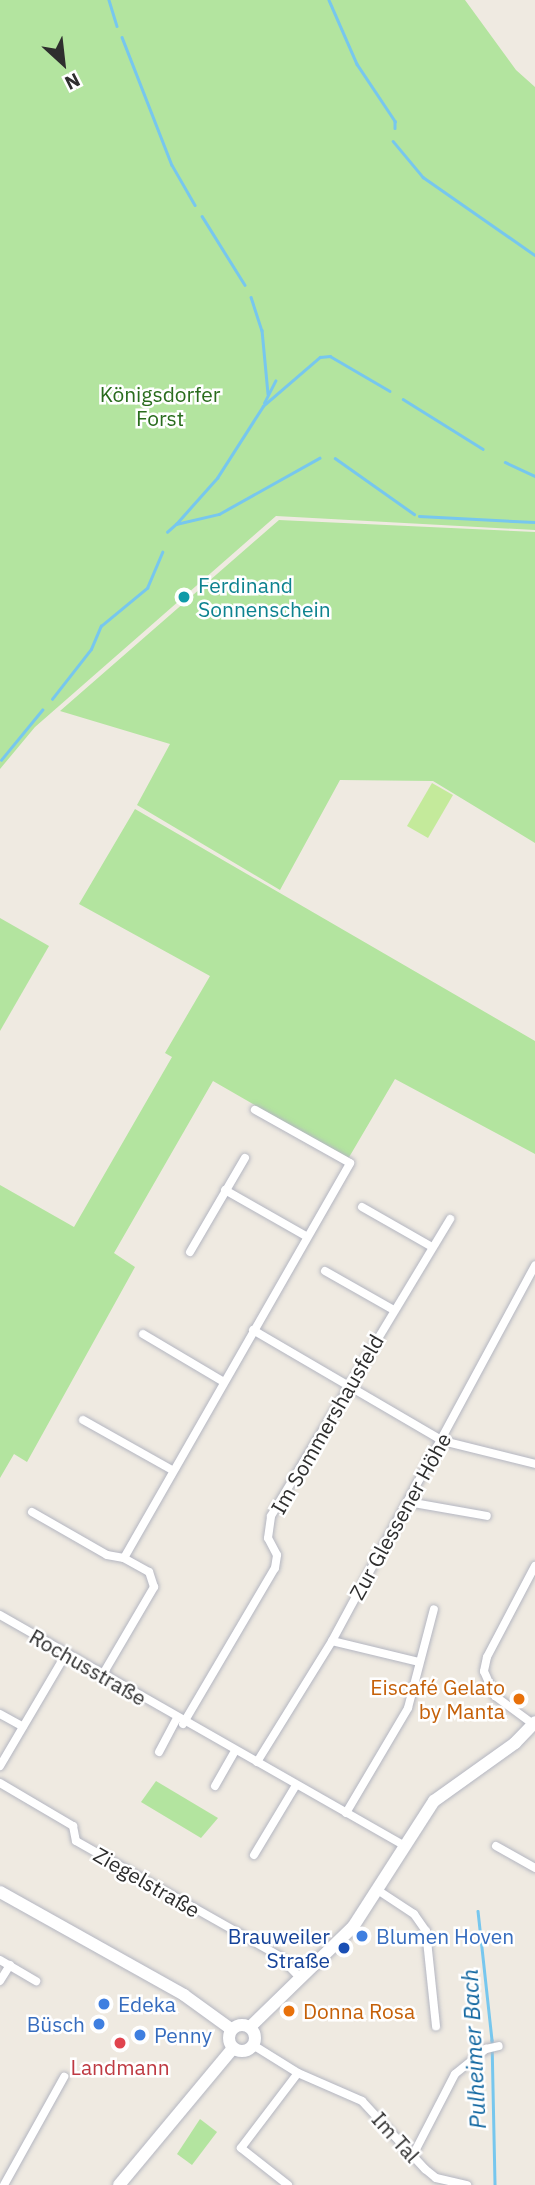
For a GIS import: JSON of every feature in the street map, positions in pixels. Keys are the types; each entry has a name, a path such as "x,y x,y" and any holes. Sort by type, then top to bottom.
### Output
{"main road":[{"path":"0,1892 184,1995 231,2029 250,2027 354,1927 434,1801 515,1743 534,1724"},
{"path":"231,2029 228,2041 233,2048 246,2051 253,2045 255,2034 250,2027"},
{"path":"119,2185 233,2048"}],"street":[{"path":"124,1558 350,1163 255,1110"},
{"path":"190,1252 245,1158"},
{"path":"225,1190 306,1237"},
{"path":"362,1207 432,1247"},
{"name":"Im Sommershausfeld","path":"180,1722 275,1568 276,1555 268,1538 271,1516 450,1219"},
{"name":"Zur Glessener Höhe","path":"257,1762 332,1640 443,1441 535,1265"},
{"name":"Im Sommershausfeld","path":"325,1270 394,1310"},
{"path":"253,1330 443,1441 535,1464"},
{"path":"143,1334 224,1382"},
{"path":"83,1420 172,1470"},
{"path":"408,1502 486,1516"},
{"path":"32,1511 107,1555 124,1558 149,1572 154,1587 103,1674"},
{"path":"534,1724 495,1696 484,1671 535,1566"},
{"path":"346,1813 408,1708 434,1609"},
{"name":"Rochusstraße","path":"0,1615 180,1722 257,1762 403,1846"},
{"path":"332,1640 419,1662"},
{"path":"0,1766 66,1654"},
{"path":"0,1714 23,1727"},
{"path":"159,1752 180,1722"},
{"path":"215,1786 235,1751"},
{"name":"Ziegelstraße","path":"0,1783 73,1826 76,1842 279,1956 301,1979"},
{"path":"254,1855 296,1785"},
{"path":"496,1846 535,1868"},
{"path":"379,1891 414,1914 426,1931 436,2026"},
{"path":"0,1960 36,1981"},
{"path":"0,1981 10,1965"},
{"name":"Im Tal","path":"253,2045 298,2073 362,2101 433,2181 467,2185"},
{"path":"412,2157 455,2074 486,2049 499,2046"},
{"path":"288,2185 242,2148 298,2073"},
{"path":"4,2185 64,2077"}],"green space":[{"name":"Königsdorfer Forst","path":"0,0 465,0 516,70 535,87 535,530 276,516 35,727 0,769"},
{"path":"279,520 535,532 535,843 433,781 340,780 280,890 137,805 170,744 60,711"},
{"path":"432,783 453,795 428,838 407,826"},
{"path":"135,809 535,1041 535,1154 395,1079 348,1159 213,1081 114,1253 135,1267 27,1462 14,1454 0,1478 0,1185 74,1227 172,1057 165,1053 210,976 79,904"},
{"path":"0,918 49,946 0,1031"},
{"path":"156,1781 218,1818 201,1838 141,1802"},
{"path":"200,2119 217,2132 192,2165 177,2154"}],"waterway":[{"path":"109,0 117,26"},
{"path":"329,0 357,64 395,121 395,128"},
{"path":"122,37 172,165 195,205"},
{"path":"393,141 423,177 535,255"},
{"path":"202,216 245,285"},
{"path":"251,297 262,330 268,394"},
{"path":"176,524 217,478 263,406 320,357 330,356 390,391"},
{"path":"264,403 275,381"},
{"path":"403,399 483,449"},
{"path":"167,532 176,524 219,514 319,458"},
{"path":"335,458 414,514"},
{"path":"505,462 535,476"},
{"path":"419,516 535,522"},
{"path":"52,699 91,649 101,626 147,588 162,552"},
{"path":"1,760 42,710"},
{"name":"Pulheimer Bach","path":"478,1911 492,2040 495,2185"}],"place":[{"name":"Ferdinand Sonnenschein","path":"184,597"},
{"name":"Eiscafé Gelato by Manta","path":"519,1699"},
{"name":"Blumen Hoven","path":"362,1936"},
{"name":"Brauweiler Straße","path":"344,1948"},
{"name":"Edeka","path":"104,2004"},
{"name":"Donna Rosa","path":"289,2011"},
{"name":"Büsch","path":"99,2024"},
{"name":"Penny","path":"140,2035"},
{"name":"Landmann","path":"120,2043"}]}
